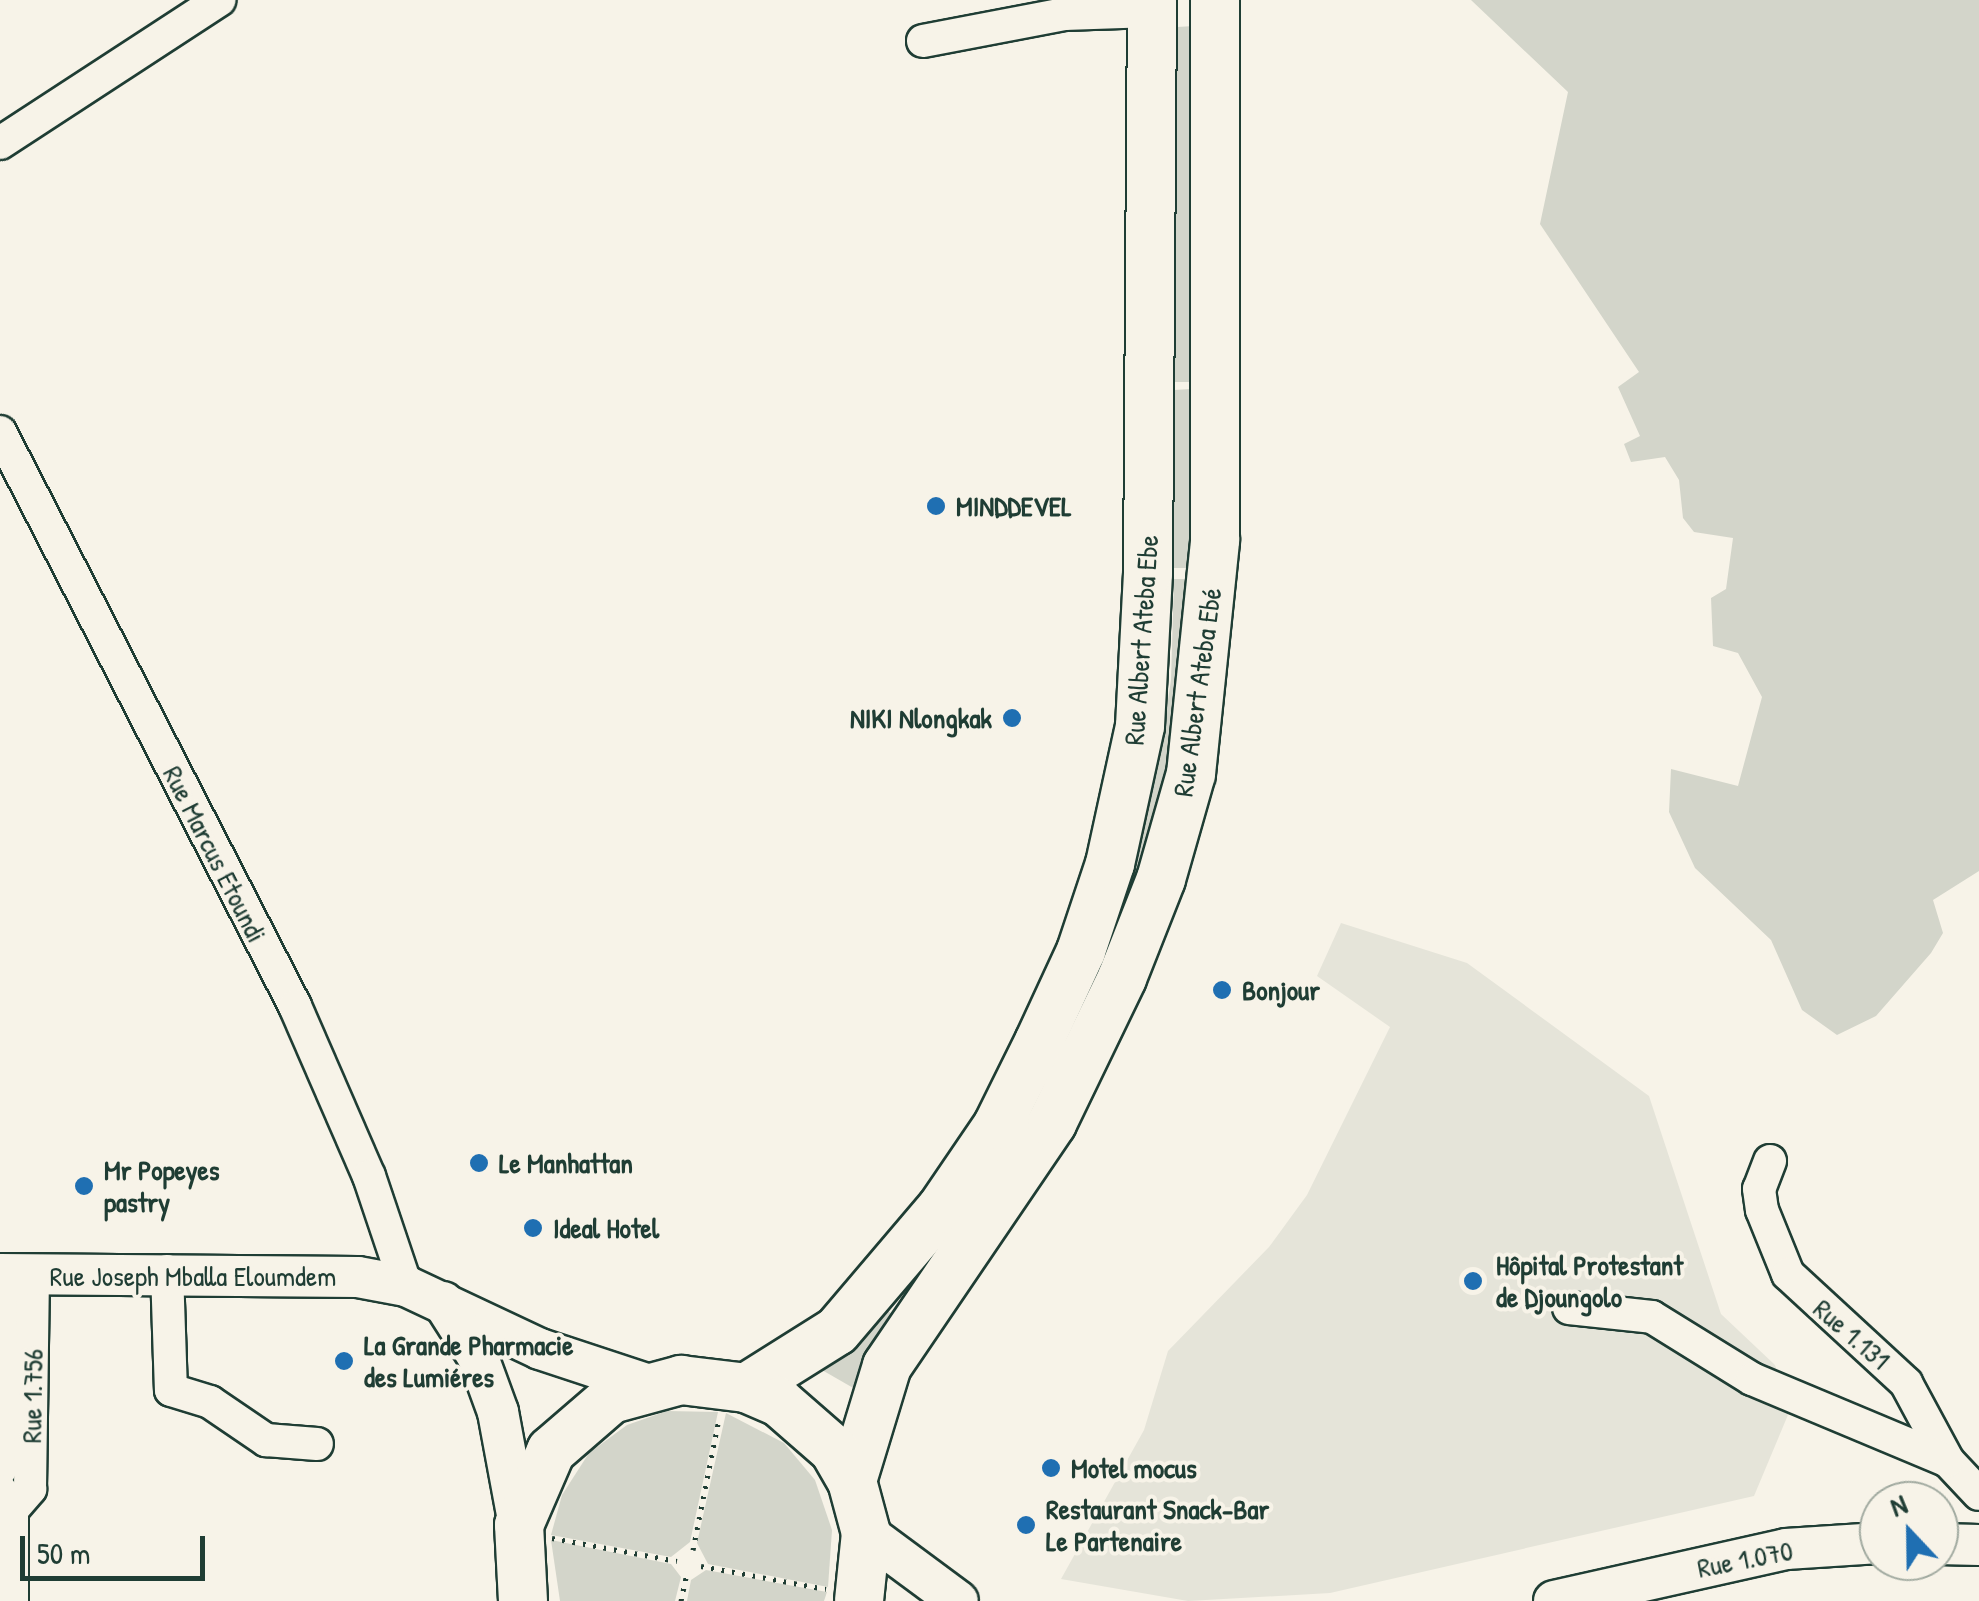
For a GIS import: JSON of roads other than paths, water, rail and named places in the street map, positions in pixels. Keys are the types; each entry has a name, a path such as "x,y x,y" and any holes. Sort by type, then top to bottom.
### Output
{"highway":[{"name":"Rue Albert Ateba Ebé","path":"852,1482 887,1366 1052,1123 1122,978 1161,879 1191,774 1217,480 1215,0"},
{"name":"Rue Albert Ateba Ebe","path":"734,1397 837,1331 941,1209 998,1125 1081,951 1110,864 1140,726 1148,573 1152,6"},
{"path":"523,1601 532,1531 530,1486 578,1422 649,1385 714,1381 734,1397 809,1423 852,1482 866,1533 846,1596"}],"main road":[{"name":"Rue Joseph Mballa Eloumdem","path":"12,1274 298,1272 423,1292 540,1349 649,1385"},
{"path":"423,1292 478,1357 532,1531"},
{"path":"866,1533 958,1601"},
{"name":"Rue 1.070","path":"1554,1601 1768,1552 1859,1545"}],"street":[{"path":"5,129 220,0"},
{"path":"923,41 1064,14 1152,6"},
{"name":"Rue Marcus Etoundi","path":"0,432 294,1006 423,1292"},
{"name":"Rue 1.131","path":"1770,1161 1761,1200 1788,1274 1906,1383 1948,1461 1979,1494"},
{"path":"166,1271 171,1390 210,1402 266,1440 317,1444"},
{"name":"Rue 1.756","path":"0,1470 12,1274"},
{"name":"Rue 1.756","path":"12,1274 30,1489 6,1498 6,1555 12,1601"},
{"path":"1569,1308 1652,1317 1752,1379 1948,1461"}],"place":[{"name":"MINDDEVEL","path":"936,506"},
{"name":"NIKI Nlongkak","path":"1012,718"},
{"name":"Bonjour","path":"1222,990"},
{"name":"Le Manhattan","path":"479,1163"},
{"name":"Mr Popeyes pastry","path":"84,1186"},
{"name":"Ideal Hotel","path":"533,1228"},
{"name":"Hôpital Protestant de Djoungolo","path":"1473,1281"},
{"name":"La Grande Pharmacie des Lumiéres","path":"344,1361"},
{"name":"Motel mocus","path":"1051,1468"},
{"name":"Restaurant Snack-Bar Le Partenaire","path":"1026,1525"}]}
